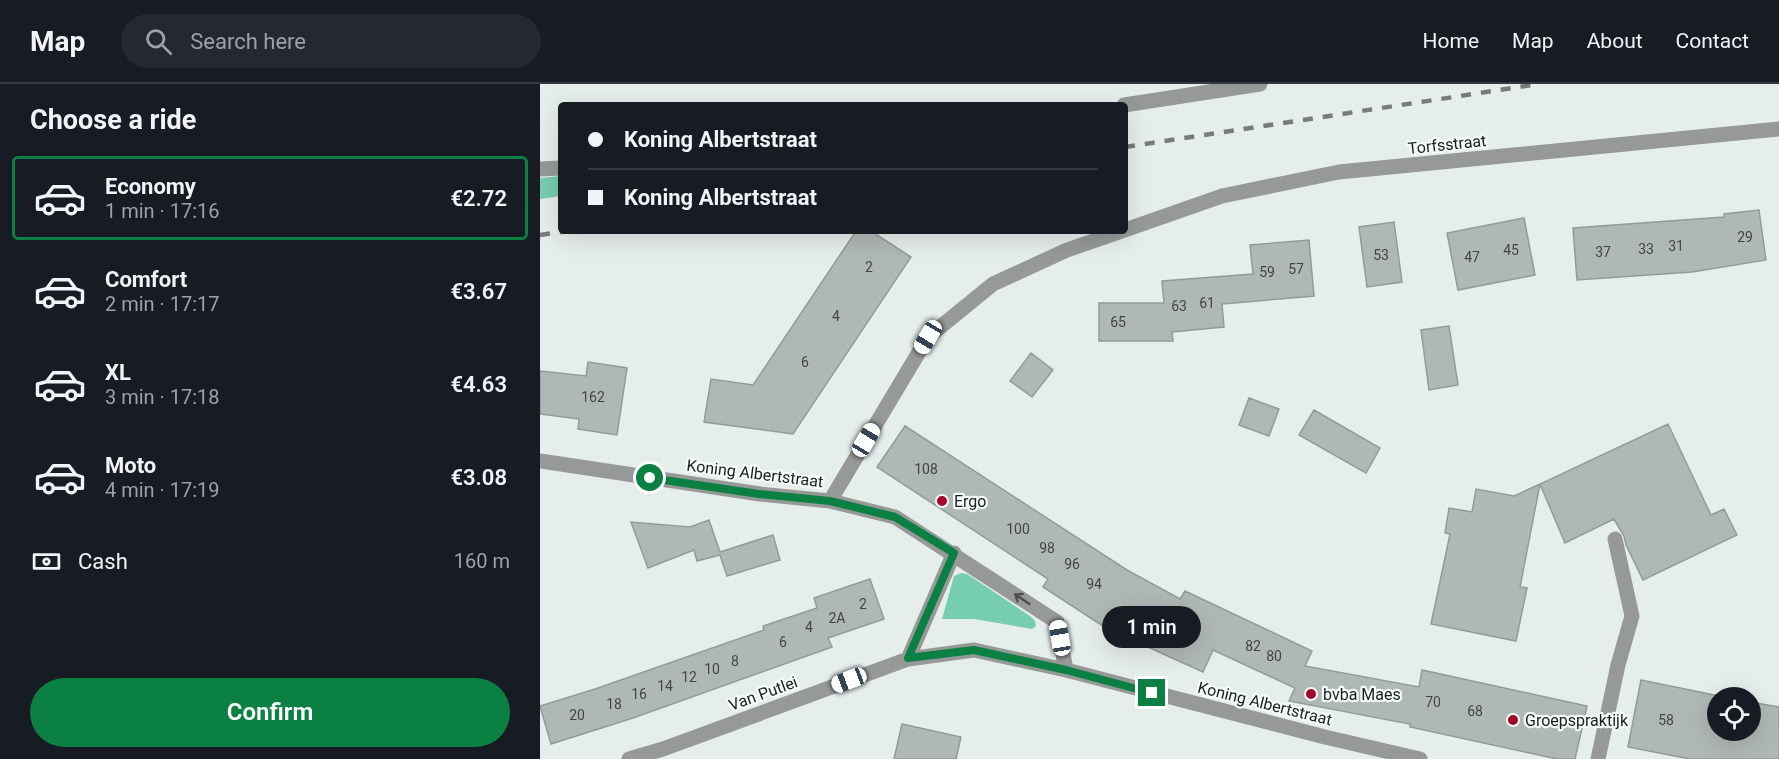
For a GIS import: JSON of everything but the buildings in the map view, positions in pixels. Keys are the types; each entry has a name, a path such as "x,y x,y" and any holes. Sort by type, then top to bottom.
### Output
{"street":[{"path":"1128,104 1226,86 1260,84"},
{"name":"Torfsstraat","path":"1128,228 1222,196 1339,172 1779,129"},
{"path":"540,169 558,168"},
{"name":"Torfsstraat","path":"830,501 928,337 993,284 1067,250 1112,234"},
{"name":"Koning Albertstraat","path":"540,461 759,494 830,501 895,517 954,553 1057,622 1066,670"},
{"path":"1598,759 1618,665 1632,616 1615,539"},
{"path":"908,658 954,553"},
{"name":"Koning Albertstraat","path":"908,658 974,650 1066,670 1325,737 1420,759"},
{"name":"Van Putlei","path":"629,759 908,658"}],"green space":[{"path":"558,176 558,196 540,199 540,178"},
{"path":"961,573 967,574 1030,616 1036,626 1032,629 974,619 942,619 954,576"}],"railway":[{"path":"1128,147 1539,84"},
{"path":"540,235 558,232"}],"place":[{"name":"Ergo","path":"942,501"},
{"name":"bvba Maes","path":"1311,694"},
{"name":"Groepspraktijk","path":"1513,720"}],"route":[{"path":"650,478 759,494 830,501 895,517 954,553 908,658 974,650 1066,670 1152,693"}]}
